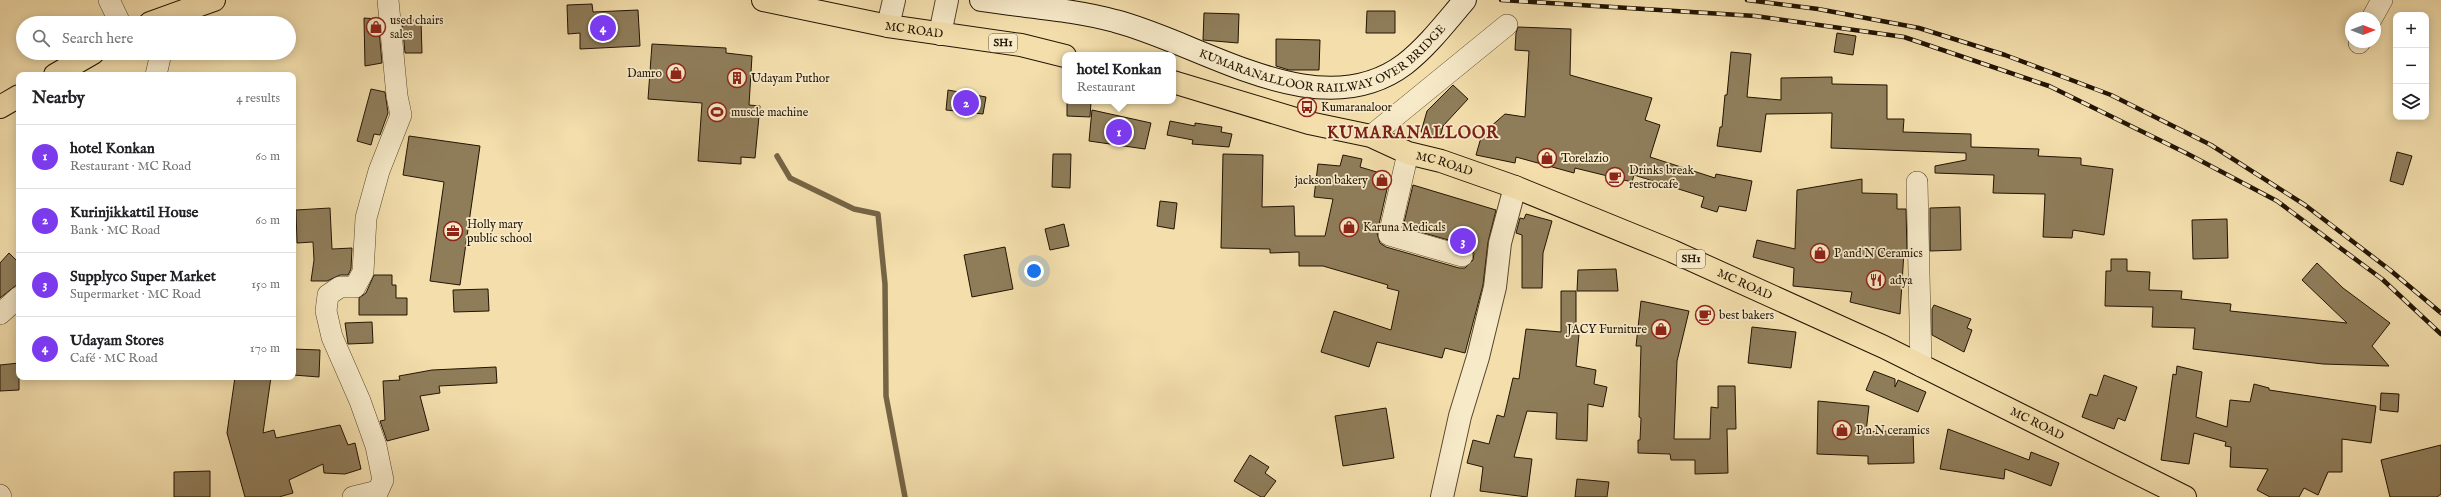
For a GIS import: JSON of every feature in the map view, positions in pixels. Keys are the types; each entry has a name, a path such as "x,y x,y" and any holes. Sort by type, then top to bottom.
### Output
{"main road":[{"path":"174,16 214,0"},
{"name":"MC ROAD","path":"768,0 888,26 1021,45 1062,55"},
{"path":"888,26 894,0"},
{"path":"940,34 947,0"},
{"name":"KUMARANALLOOR RAILWAY OVER BRIDGE","path":"981,0 1116,21 1236,66 1304,86 1326,88 1347,86 1377,79 1404,64 1436,36 1465,0"},
{"path":"60,72 81,60"},
{"name":"MC ROAD","path":"1176,83 1309,123 1371,136 1408,153 1442,161 1672,250 1921,366 2184,497"},
{"path":"0,107 16,98"},
{"path":"1442,497 1460,416 1478,357 1495,287 1500,243 1515,188"}],"street":[{"path":"109,0 117,16"},
{"path":"353,497 378,491 384,480 376,446 360,401 332,337 326,311 328,295 340,287 355,287 363,272 366,218 379,171 401,115 397,96 388,0"},
{"path":"2375,12 2382,0"},
{"path":"1371,136 1507,25"},
{"path":"157,72 159,60"},
{"path":"1408,153 1389,235 1462,256"},
{"path":"1917,182 1921,366"},
{"path":"0,314 16,300"}],"building":[{"path":"592,4 593,12 638,10 640,46 580,49 580,33 568,34 567,5"},
{"path":"1367,11 1395,11 1395,33 1366,33"},
{"path":"1204,13 1239,14 1238,43 1203,40"},
{"path":"364,18 378,19 382,63 365,66"},
{"path":"402,20 421,20 422,53 405,53"},
{"path":"1518,27 1571,29 1570,75 1652,98 1645,120 1660,125 1650,157 1715,178 1716,174 1752,181 1746,211 1719,206 1717,212 1701,207 1704,197 1634,175 1632,182 1575,168 1574,173 1516,157 1515,163 1476,155 1482,134 1505,114 1525,117 1529,51 1515,50 1516,33"},
{"path":"1837,33 1856,36 1853,55 1834,52"},
{"path":"1276,39 1320,40 1319,70 1289,70 1276,66"},
{"path":"652,44 726,48 726,53 752,56 749,105 760,106 755,158 741,157 741,164 698,161 702,103 648,99"},
{"path":"1731,52 1751,54 1747,97 1781,100 1781,78 1832,77 1832,84 1887,85 1887,119 1904,119 1903,132 1971,134 1971,147 2039,149 2038,156 2081,158 2081,165 2113,169 2104,235 2073,230 2072,238 2043,237 2045,194 1993,193 1994,175 1935,173 1935,166 1966,160 1966,153 1831,148 1832,113 1766,114 1761,152 1717,146 1720,127 1722,127 1725,95 1727,95"},
{"path":"1453,85 1468,99 1443,126 1440,138 1421,132 1427,111"},
{"path":"371,89 385,92 388,113 380,135 374,134 371,145 357,141"},
{"path":"948,90 986,97 983,114 946,110"},
{"path":"1067,104 1091,104 1090,117 1067,116"},
{"path":"1092,110 1151,123 1145,149 1089,141"},
{"path":"1170,121 1195,126 1195,123 1222,127 1221,132 1232,134 1229,147 1192,144 1193,140 1167,135"},
{"name":"Holly mary public school","path":"409,136 480,146 460,285 430,281 444,182 403,175"},
{"path":"2397,152 2412,156 2403,185 2390,181"},
{"path":"1053,154 1071,154 1070,188 1052,187"},
{"path":"1223,154 1263,155 1262,207 1294,206 1295,236 1325,236 1333,199 1314,197 1318,164 1340,166 1343,155 1362,159 1360,167 1390,176 1377,233 1380,243 1386,247 1459,268 1465,268 1473,260 1474,253 1466,245 1403,227 1413,185 1496,210 1488,242 1483,285 1465,353 1445,348 1442,358 1377,342 1369,367 1321,352 1334,311 1391,330 1399,291 1387,288 1388,285 1323,266 1299,266 1299,252 1270,253 1270,249 1221,248"},
{"path":"1862,179 1862,193 1897,194 1897,209 1906,209 1907,252 1904,252 1900,314 1850,302 1852,292 1793,286 1794,268 1753,257 1757,240 1795,249 1797,190"},
{"path":"1160,201 1177,203 1174,229 1157,226"},
{"path":"1960,207 1961,250 1930,251 1930,208"},
{"path":"330,208 332,249 352,248 351,269 348,275 340,275 327,281 311,281 314,260 313,242 297,243 296,210"},
{"path":"1526,214 1552,221 1543,253 1542,288 1522,288 1522,235 1516,233 1520,218 1524,219"},
{"path":"2227,219 2228,258 2193,259 2192,220"},
{"path":"1064,224 1069,246 1050,250 1045,229"},
{"path":"1005,247 1013,289 972,297 964,255"},
{"path":"9,253 16,260 16,285 0,298 0,263"},
{"path":"2111,259 2127,259 2127,271 2150,272 2149,290 2182,291 2181,299 2231,304 2230,311 2347,323 2302,280 2317,263 2343,288 2390,323 2372,346 2389,366 2323,364 2193,349 2195,328 2152,327 2153,307 2105,306 2106,271 2111,271"},
{"path":"1616,269 1618,291 1577,291 1578,270"},
{"path":"374,275 392,275 392,285 396,285 396,298 407,298 407,315 359,315 359,298 366,293"},
{"path":"488,289 489,311 454,312 453,290"},
{"path":"1561,291 1576,291 1576,333 1579,334 1576,366 1596,370 1594,384 1607,387 1603,407 1588,404 1587,441 1556,439 1557,413 1527,411 1514,457 1532,459 1527,497 1480,491 1483,467 1467,463 1473,440 1489,444 1497,415 1504,417 1513,378 1519,379 1526,329 1561,332"},
{"path":"1641,301 1689,311 1677,361 1674,439 1710,439 1711,407 1718,408 1718,386 1735,386 1736,429 1727,429 1728,473 1695,474 1695,460 1671,460 1670,454 1638,453 1641,418 1639,417 1641,346 1636,346"},
{"path":"1934,305 1971,319 1967,328 1972,330 1964,352 1932,335 1932,309"},
{"path":"372,322 373,343 348,344 345,323"},
{"path":"1752,327 1796,332 1791,368 1748,363"},
{"path":"296,349 320,350 319,377 296,375"},
{"path":"16,363 16,380 19,380 19,390 0,391 0,365"},
{"path":"2177,366 2202,372 2196,417 2227,427 2230,400 2250,402 2254,384 2269,388 2269,390 2376,406 2371,443 2342,439 2342,472 2328,472 2318,495 2304,488 2299,497 2270,497 2257,490 2268,469 2230,467 2231,447 2225,446 2226,442 2194,433 2189,464 2161,460 2173,374 2176,375"},
{"path":"496,367 497,383 439,386 440,393 420,396 429,430 387,441 380,421 385,420 383,381 400,380 399,376 432,370"},
{"path":"1874,371 1895,379 1895,387 1898,380 1926,392 1918,412 1866,390"},
{"path":"2104,375 2137,387 2125,421 2118,418 2114,429 2082,417 2090,394 2097,396"},
{"path":"235,380 271,380 263,433 274,430 276,438 340,425 348,445 355,443 361,469 345,474 324,473 323,464 289,480 293,493 279,497 245,497 227,433"},
{"path":"2381,393 2399,394 2398,412 2380,410"},
{"name":"P n N ceramics","path":"1818,401 1869,406 1866,432 1913,430 1914,463 1868,464 1868,456 1817,454"},
{"path":"1386,408 1394,458 1343,466 1335,416"},
{"path":"1948,429 2029,460 2031,452 2059,463 2051,486 2005,469 2004,479 1940,469"},
{"path":"2441,445 2441,494 2437,497 2390,497 2381,460"},
{"path":"1250,455 1269,467 1265,473 1276,481 1264,497 1261,497 1234,481"},
{"path":"210,471 210,497 174,497 174,472"},
{"path":"1577,479 1609,482 1607,497 1575,497"}],"waterway":[{"path":"777,156 790,178 854,209 878,214 885,284 886,396 905,497"}],"railway":[{"path":"1501,0 1755,16 1904,37 2049,86 2186,153 2277,201 2382,279 2441,334"},
{"path":"1747,0 1818,9 1919,28 2005,55 2111,95 2211,145 2305,205 2390,270 2441,313"}],"place":[{"name":"used chairs sales","path":"376,27"},
{"name":"Udayam Stores","path":"603,28"},
{"name":"Damro","path":"676,73"},
{"name":"Udayam Puthor","path":"737,78"},
{"name":"Kurinjikkattil House","path":"966,103"},
{"name":"Kumaranaloor","path":"1307,107"},
{"name":"muscle machine","path":"717,112"},
{"name":"hotel Konkan","path":"1119,132"},
{"name":"Torelazio","path":"1547,158"},
{"name":"Drinks break restrocafe","path":"1615,177"},
{"name":"jackson bakery","path":"1382,180"},
{"name":"Karuna Medicals","path":"1349,227"},
{"name":"Holly mary public school","path":"453,231"},
{"name":"Supplyco Super Market","path":"1463,241"},
{"name":"P and N Ceramics","path":"1820,253"},
{"name":"adya","path":"1876,280"},
{"name":"best bakers","path":"1705,315"},
{"name":"JACY Furniture","path":"1661,329"},
{"name":"P n N ceramics","path":"1842,430"}],"district":[{"name":"KUMARANALLOOR","path":"1413,134"}]}
